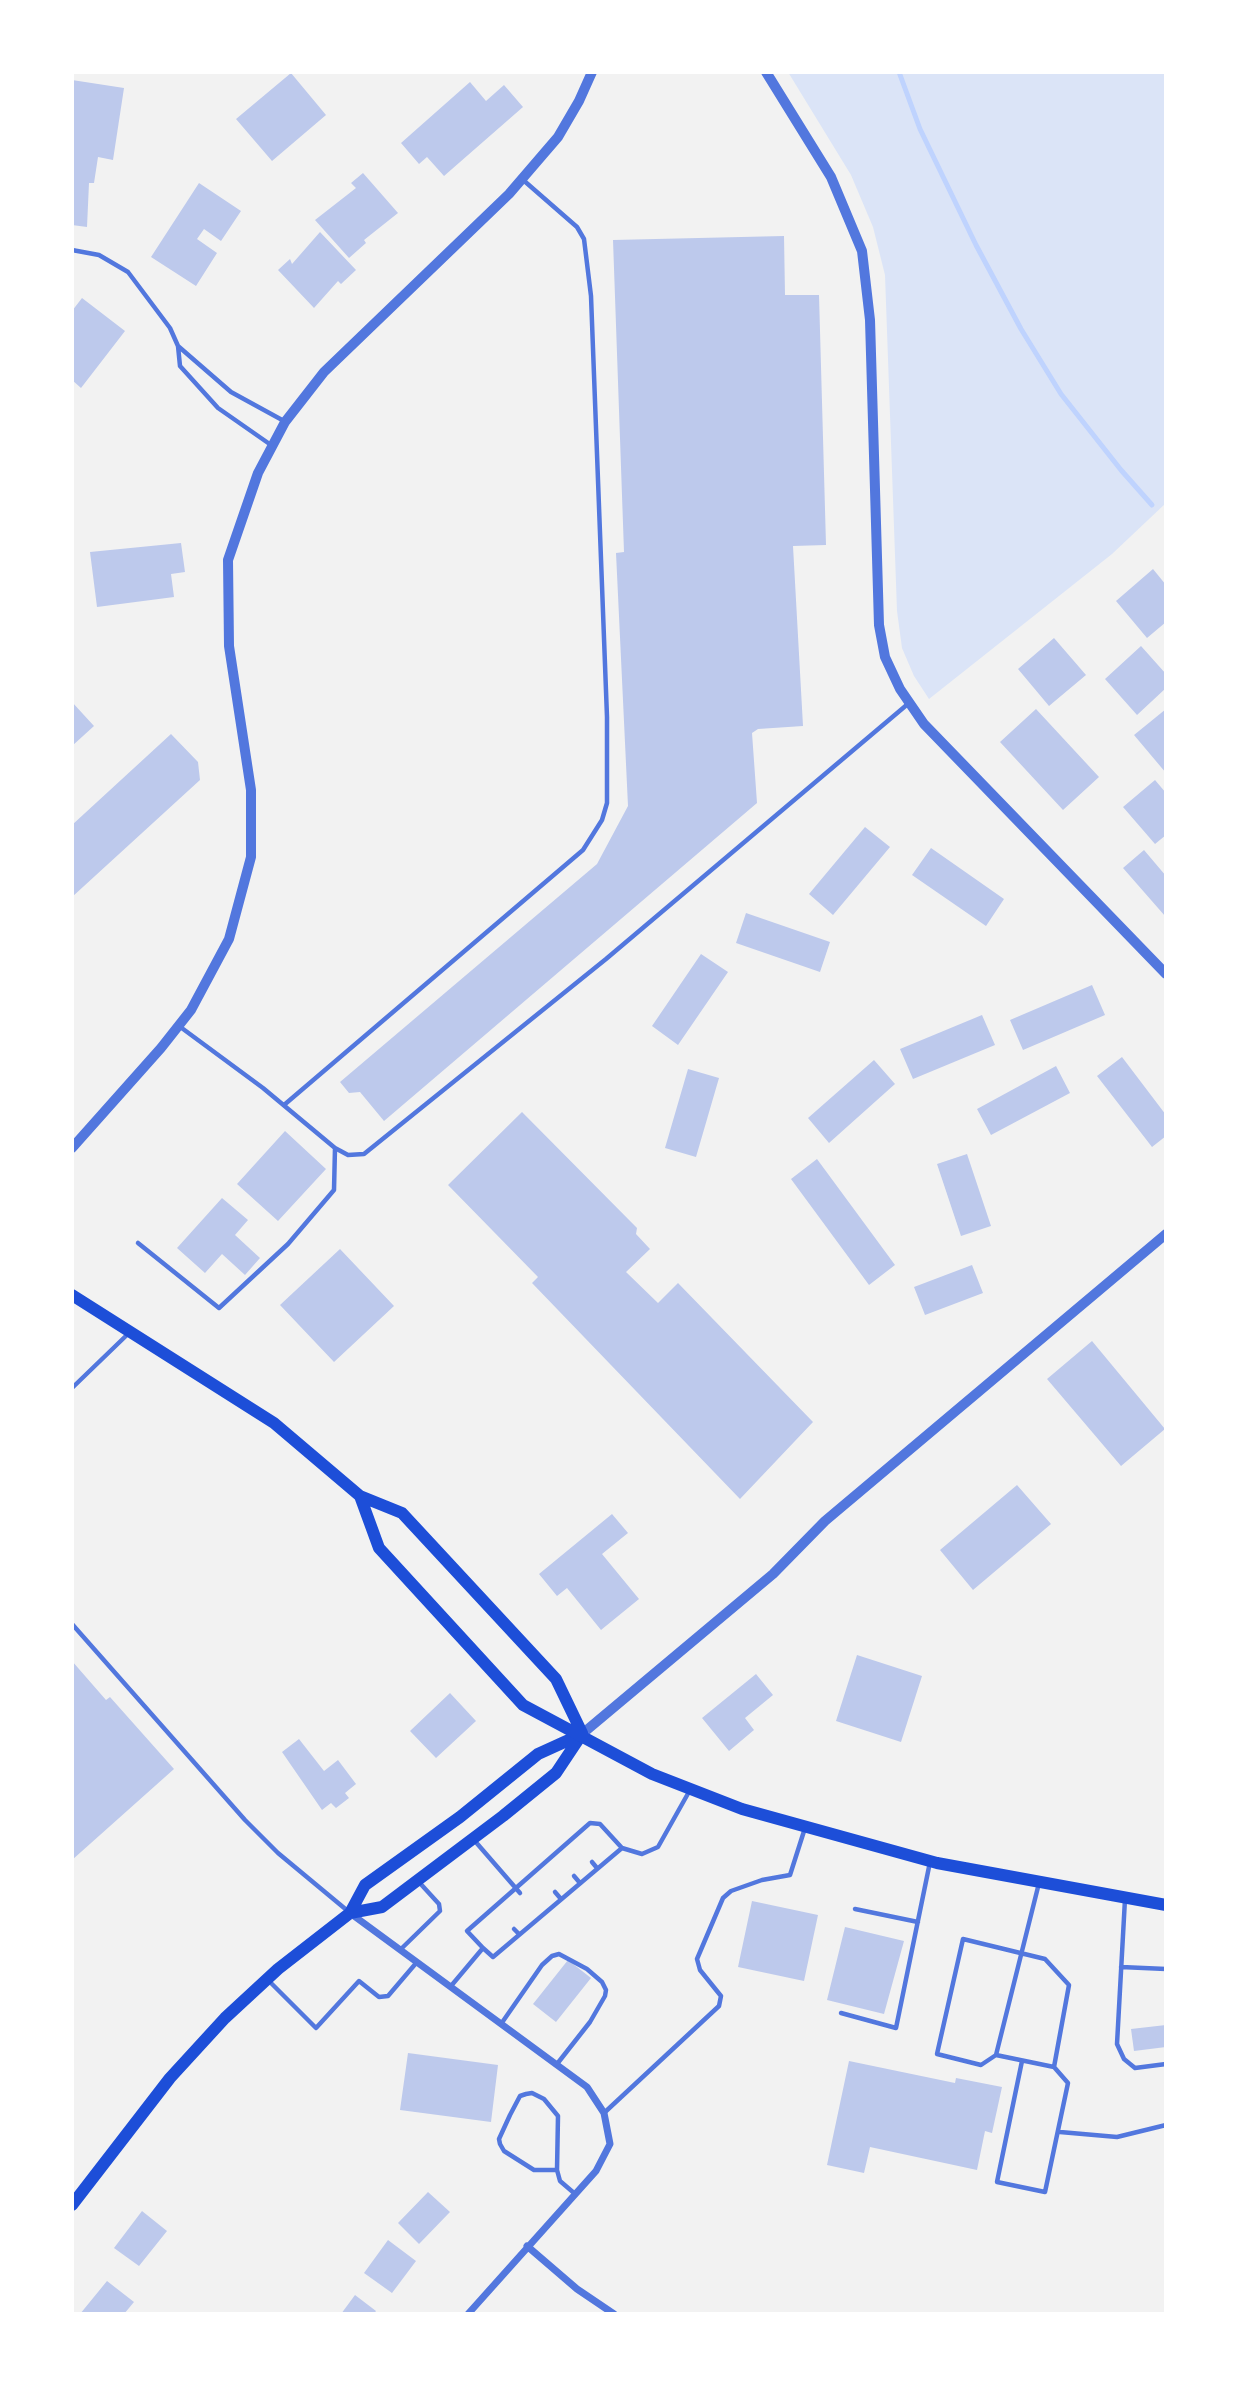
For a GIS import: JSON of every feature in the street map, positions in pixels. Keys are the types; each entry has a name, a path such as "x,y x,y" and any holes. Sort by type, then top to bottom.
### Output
{"main road":[{"path":"72,1295 274,1423 360,1496 402,1513 556,1679 582,1734"},
{"path":"360,1496 379,1548 523,1705 652,1773 690,1790 805,1828 930,1861 1166,1905"},
{"path":"349,1913 382,1907 473,1839 556,1773 582,1734"},
{"path":"72,2205 170,2078 225,2018 267,1979 349,1913 365,1885 460,1817 538,1754 582,1734"}],"street":[{"path":"72,1148 191,1010 229,939 251,858 251,790 229,646 228,560 258,473 271,445 285,422 324,372 522,179 558,137 592,72"},
{"path":"766,72 831,177 862,251 870,320 879,625 885,657 924,724 1166,974"},
{"path":"582,1734 773,1574 825,1521 1166,1234"},
{"path":"349,1913 587,2087 604,2113 610,2144 596,2171 468,2314"},
{"path":"527,2246 577,2289 614,2314"}],"lane":[{"path":"284,1105 583,850 602,820 607,803 607,717 591,296 584,239 577,227 522,179"},
{"path":"72,250 99,255 128,272 170,328 178,346 180,366 218,408 271,445"},
{"path":"178,346 194,357 231,392 285,422"},
{"path":"178,1025 284,1105 335,1148 348,1155 364,1154 606,959 909,702"},
{"path":"138,1243 219,1308 288,1244 334,1189 335,1148"},
{"path":"72,1388 131,1332"},
{"path":"72,1624 244,1820 278,1853 349,1913"},
{"path":"622,1848 493,1957 467,1931 590,1823 600,1824 622,1848 642,1854 658,1847 690,1790"},
{"path":"604,2113 719,2007 721,1996 700,1970 697,1959 723,1898 731,1891 790,1875 805,1828"},
{"path":"572,1838 578,1845"},
{"path":"473,1839 520,1893"},
{"path":"555,1853 560,1860"},
{"path":"841,2013 896,2028 930,1861"},
{"path":"592,1862 597,1868"},
{"path":"536,1870 541,1876"},
{"path":"574,1877 580,1883"},
{"path":"401,1949 440,1911 439,1904 418,1881"},
{"path":"1039,1882 1021,1953 996,2055 981,2065 937,2054 963,1938 1021,1953 1045,1959 1069,1985 1054,2067"},
{"path":"555,1892 561,1899"},
{"path":"1125,1898 1117,2043 1124,2059 1135,2068 1166,2064"},
{"path":"494,1907 499,1913"},
{"path":"855,1909 918,1922"},
{"path":"534,1910 540,1916"},
{"path":"514,1929 519,1934"},
{"path":"452,1986 483,1948"},
{"path":"501,2024 542,1965 552,1956 559,1954 587,1969 602,1982 606,1990 605,1996 590,2022 557,2065"},
{"path":"267,1979 316,2028 359,1981 379,1997 388,1996 418,1962"},
{"path":"1121,1967 1166,1969"},
{"path":"996,2055 1054,2067 1068,2083 1060,2132 1045,2192 997,2182 1022,2061"},
{"path":"556,2170 534,2170 503,2151 499,2138 520,2096 533,2093 544,2099 558,2116 556,2170 560,2181 574,2193"},
{"path":"1060,2132 1117,2137 1166,2125"}],"shaded area":[{"path":"788,72 1166,72 1166,503 1112,554 929,699 914,676 902,648 897,611 885,275 873,227 851,175"}],"building":[{"path":"291,73 326,115 272,161 236,119"},
{"path":"72,80 124,88 113,160 98,157 94,183 89,183 87,227 72,225"},
{"path":"470,82 486,101 504,85 523,107 444,176 427,157 419,164 401,143"},
{"path":"363,173 398,213 364,240 366,243 349,258 315,220 356,188 351,183"},
{"path":"199,183 241,211 221,241 204,229 197,239 217,253 196,286 151,257"},
{"path":"320,232 356,270 341,284 338,281 314,308 278,270 290,259 292,264"},
{"path":"784,236 785,295 819,295 826,545 793,546 803,726 758,729 752,733 757,803 384,1121 360,1092 349,1093 340,1082 597,864 628,806 616,553 624,552 613,240"},
{"path":"82,298 125,331 81,388 72,380 72,311"},
{"path":"181,543 185,572 171,574 174,597 97,607 90,552"},
{"path":"1153,569 1166,585 1166,622 1147,638 1116,601"},
{"path":"1054,638 1086,675 1049,706 1018,669"},
{"path":"1141,646 1166,674 1166,688 1137,715 1105,679"},
{"path":"72,702 94,726 72,746"},
{"path":"1036,709 1099,777 1063,810 1000,742"},
{"path":"1166,709 1166,773 1134,735"},
{"path":"171,734 198,762 200,780 72,897 72,825"},
{"path":"1155,780 1166,793 1166,835 1155,844 1123,807"},
{"path":"865,827 890,847 833,915 809,894"},
{"path":"931,848 1004,899 986,926 912,875"},
{"path":"1144,850 1166,876 1165,916 1123,868"},
{"path":"746,913 830,942 820,972 736,943"},
{"path":"701,954 728,972 678,1045 652,1026"},
{"path":"1092,985 1105,1015 1023,1050 1010,1020"},
{"path":"982,1015 995,1045 913,1079 900,1049"},
{"path":"1122,1057 1166,1115 1166,1136 1152,1147 1097,1076"},
{"path":"874,1060 895,1084 829,1143 808,1118"},
{"path":"1056,1066 1070,1093 991,1135 977,1109"},
{"path":"688,1069 719,1078 696,1157 665,1148"},
{"path":"522,1112 637,1228 636,1234 650,1249 626,1272 658,1303 678,1283 813,1422 740,1499 532,1283 538,1277 448,1185"},
{"path":"285,1131 326,1169 278,1221 237,1184"},
{"path":"967,1154 991,1226 961,1236 937,1164"},
{"path":"817,1159 895,1265 869,1285 791,1179"},
{"path":"222,1198 248,1220 235,1235 260,1258 245,1275 222,1254 205,1273 177,1248"},
{"path":"340,1249 394,1306 334,1362 280,1305"},
{"path":"972,1265 983,1293 925,1315 914,1287"},
{"path":"1092,1341 1165,1429 1121,1466 1047,1379"},
{"path":"1017,1485 1051,1524 973,1590 940,1550"},
{"path":"612,1514 628,1533 602,1554 639,1599 601,1630 567,1588 557,1596 539,1574"},
{"path":"857,1655 922,1676 901,1742 836,1721"},
{"path":"72,1661 106,1700 110,1697 174,1769 72,1860"},
{"path":"756,1674 773,1695 745,1718 754,1730 729,1751 702,1718"},
{"path":"450,1693 476,1721 436,1758 410,1731"},
{"path":"299,1739 324,1771 338,1760 356,1784 345,1793 349,1798 336,1808 331,1803 322,1810 282,1752"},
{"path":"752,1901 818,1915 804,1981 738,1967"},
{"path":"845,1927 904,1941 884,2014 827,2000"},
{"path":"568,1960 591,1978 556,2022 533,2004"},
{"path":"1166,2025 1166,2047 1134,2051 1131,2029"},
{"path":"408,2053 498,2065 491,2122 400,2110"},
{"path":"849,2061 955,2083 956,2078 1002,2087 992,2133 985,2131 977,2170 870,2147 864,2173 827,2165"},
{"path":"428,2192 450,2212 419,2244 398,2223"},
{"path":"142,2211 167,2231 139,2266 114,2248"},
{"path":"388,2240 416,2261 392,2293 364,2273"},
{"path":"107,2281 134,2302 124,2314 80,2314"},
{"path":"355,2295 376,2311 374,2314 341,2314"}],"waterway":[{"path":"899,72 920,129 976,245 1021,329 1061,394 1152,505"}]}
